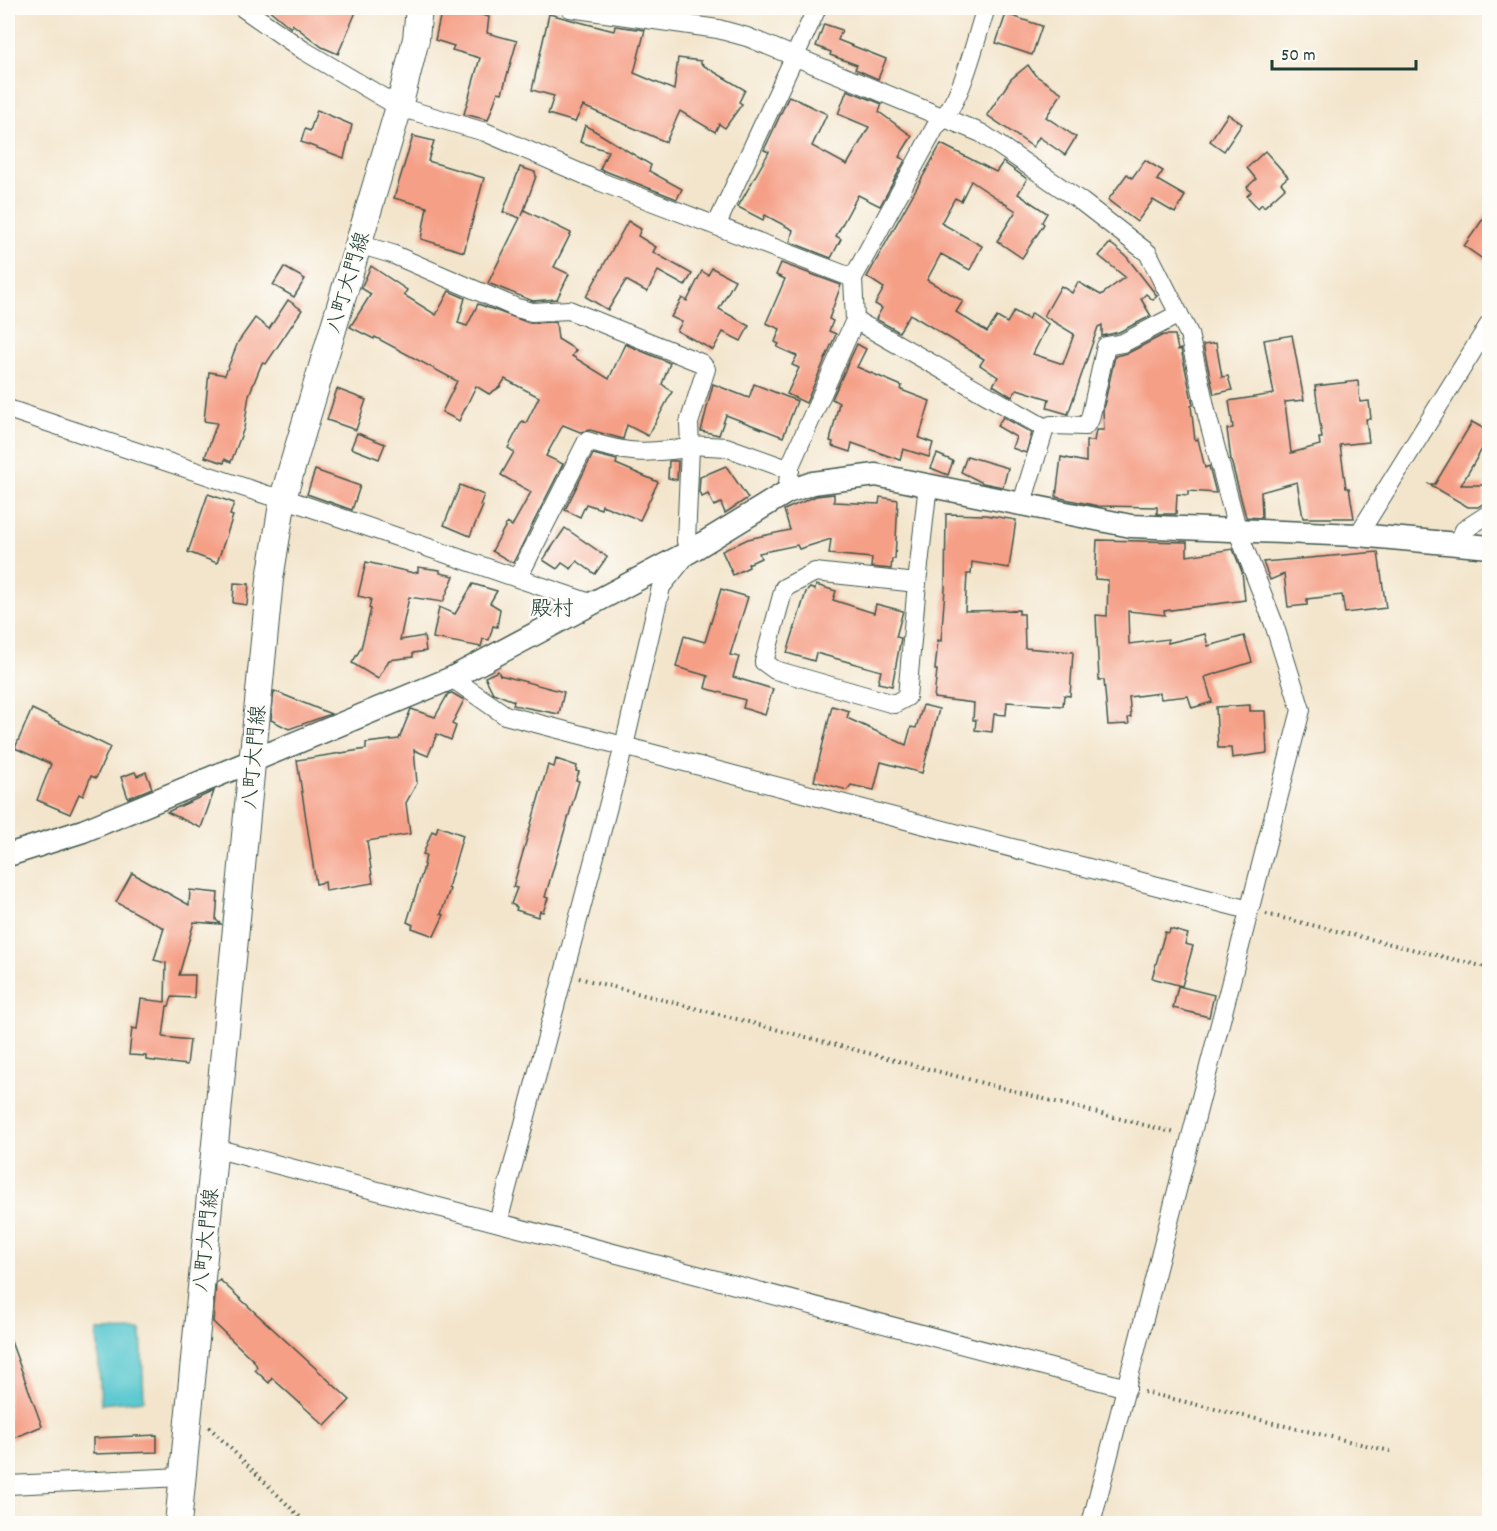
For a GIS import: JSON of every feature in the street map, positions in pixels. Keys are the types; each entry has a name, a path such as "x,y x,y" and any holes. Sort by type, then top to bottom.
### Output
{"main road":[{"name":"八町大門線","path":"178,1524 187,1406 270,579 283,498 399,107 417,39 419,8"}],"street":[{"path":"243,8 303,50 399,107 485,132 601,182 717,224 853,278"},
{"path":"570,8 718,29 747,36 981,133 1082,202 1148,252 1189,334 1207,415 1238,532 1274,624 1301,710 1091,1524"},
{"path":"717,224 818,8"},
{"path":"788,481 855,320 853,278 936,126 945,118 954,102 986,8"},
{"path":"358,244 392,254 518,308 532,312 569,310 701,363 706,369 689,423 686,540 689,552"},
{"path":"1021,506 1046,428 1051,425 1085,426 1090,419 1106,346 1123,343 1179,314"},
{"path":"855,320 1046,428"},
{"path":"1358,535 1490,323"},
{"path":"8,409 267,495 283,498 593,604"},
{"path":"518,578 587,441 625,453 640,454 690,446 726,447 788,481"},
{"path":"8,855 83,831 452,678 689,552 788,481 876,475 928,484 1021,506 1131,526 1358,535 1490,547"},
{"path":"917,583 815,572 784,588 764,662 775,669 894,704 907,697 928,484"},
{"path":"1458,544 1464,530 1490,513"},
{"path":"498,1222 624,746 661,587 689,552"},
{"path":"452,678 505,715 1250,910"},
{"path":"214,1149 1127,1388"},
{"path":"8,1485 183,1477"}],"path":[{"path":"1250,910 1490,968"},
{"path":"563,974 1191,1137"},
{"path":"1127,1388 1394,1452"},
{"path":"187,1406 307,1524"}],"water":[{"path":"141,1330 144,1400 101,1404 97,1331"}],"building":[{"path":"267,8 346,8 356,12 338,54 322,47 292,24 291,28"},
{"path":"442,8 459,8 489,17 487,33 517,41 502,93 498,92 488,120 464,114 480,58 452,50 454,46 435,40"},
{"path":"549,14 614,31 615,26 645,30 634,73 674,90 678,58 701,61 701,64 745,90 739,102 742,104 725,128 719,124 715,132 680,111 666,142 583,106 575,122 548,114 554,96 532,90"},
{"path":"1006,14 1042,26 1032,55 996,43"},
{"path":"824,24 842,30 838,40 886,59 878,79 855,69 857,65 830,55 831,52 816,46"},
{"path":"1028,65 1035,75 1062,93 1046,117 1076,137 1065,155 1039,137 1033,147 987,115 1011,79"},
{"path":"847,90 882,104 879,112 912,136 899,157 905,160 880,206 858,195 836,236 841,239 831,258 790,242 793,230 765,215 763,220 738,207 769,152 764,150 789,96 827,114 812,146 847,165 869,127 838,114"},
{"path":"317,110 352,125 344,158 301,142 305,129 310,131"},
{"path":"1228,114 1242,124 1224,151 1210,141"},
{"path":"585,125 651,165 649,171 682,189 677,199 600,169 608,151 580,142"},
{"path":"413,136 434,141 428,161 484,178 464,252 421,239 427,207 394,198"},
{"path":"941,144 996,172 1003,162 1027,179 1018,194 1047,213 1042,222 1044,224 1022,258 997,241 1016,211 971,181 961,201 955,198 941,223 982,246 970,270 941,254 927,280 963,301 956,312 987,332 997,317 1007,323 1014,311 1028,319 1032,313 1048,324 1033,354 1063,364 1074,334 1044,316 1061,286 1072,293 1078,282 1101,295 1125,277 1099,256 1110,243 1126,256 1157,296 1153,300 1146,294 1141,299 1151,316 1119,332 1102,336 1102,325 1098,327 1068,414 1047,408 1049,399 1017,389 1012,397 993,385 998,377 980,365 984,359 910,314 899,332 876,319 882,308 875,304 884,288 867,277"},
{"path":"1265,151 1288,177 1281,183 1285,188 1264,207 1262,204 1258,208 1247,196 1251,192 1247,187 1256,179 1247,168"},
{"path":"1145,160 1163,171 1157,180 1185,196 1175,213 1153,200 1137,222 1108,200 1127,174 1132,178"},
{"path":"520,167 535,172 536,176 524,210 571,233 554,267 569,274 557,299 533,301 488,283 520,218 503,212"},
{"path":"1490,209 1490,264 1464,246"},
{"path":"628,221 641,229 638,236 656,247 653,252 692,274 685,286 658,271 647,292 626,280 608,310 586,297"},
{"path":"781,263 841,285 829,319 833,321 829,331 836,334 806,403 787,394 799,368 792,365 797,356 777,347 779,344 775,342 780,329 766,323 785,279 776,275"},
{"path":"371,266 407,290 404,295 436,315 449,291 465,298 458,323 467,326 478,304 529,323 556,322 558,339 576,350 572,356 609,379 625,344 670,363 662,384 672,392 648,436 627,425 623,439 590,430 580,432 563,425 546,456 563,464 513,563 492,551 507,523 512,526 531,492 501,475 514,452 508,448 522,421 526,423 539,397 505,379 500,387 489,394 476,386 459,421 442,412 457,381 375,337 374,339 350,327 371,294 361,288"},
{"path":"284,267 305,279 294,297 273,285"},
{"path":"712,268 735,280 719,309 749,326 741,341 723,332 713,350 677,331 682,322 671,317 682,298 687,301 702,271 708,275"},
{"path":"288,300 302,310 266,364 262,363 249,395 244,428 231,462 225,459 224,463 205,457 217,423 204,421 209,372 225,375 238,342 255,318 269,329"},
{"path":"1163,335 1175,335 1178,350 1181,349 1193,405 1191,406 1195,440 1198,439 1205,468 1209,466 1216,493 1188,491 1188,495 1177,494 1176,514 1157,514 1157,507 1098,506 1056,497 1061,457 1086,462 1086,441 1094,441 1096,430 1104,430 1103,410 1115,356 1128,353"},
{"path":"1292,335 1304,400 1285,402 1291,453 1320,445 1319,438 1322,438 1315,386 1358,381 1360,402 1369,401 1371,419 1366,419 1369,442 1340,445 1346,488 1349,488 1354,518 1303,518 1297,482 1261,492 1262,518 1246,517 1231,460 1227,429 1233,428 1229,401 1274,394 1264,340"},
{"path":"1216,343 1222,377 1228,376 1232,390 1214,394 1203,345"},
{"path":"857,344 866,349 857,367 902,386 901,390 930,401 919,438 933,443 929,457 903,449 900,460 852,443 850,452 832,446 833,442 830,441 839,403 832,399"},
{"path":"713,384 749,398 754,384 797,401 783,437 726,415 719,435 701,431"},
{"path":"337,389 366,400 356,430 327,420"},
{"path":"1003,417 1032,433 1026,453 1012,448 1016,437 997,426"},
{"path":"1472,422 1490,432 1490,455 1482,449 1461,485 1484,485 1484,503 1478,507 1468,507 1429,484 1435,484"},
{"path":"357,433 385,444 379,459 351,448"},
{"path":"593,454 617,460 616,464 658,482 640,520 602,505 601,509 586,504 580,517 565,510"},
{"path":"937,454 953,461 948,475 931,468"},
{"path":"967,456 1008,468 1003,487 983,483 961,472"},
{"path":"669,461 678,461 677,480 668,478"},
{"path":"726,466 748,498 725,513 721,503 714,506 708,494 702,497 699,492 700,477"},
{"path":"315,470 360,486 352,510 307,494"},
{"path":"460,485 484,495 480,505 483,506 470,536 444,525"},
{"path":"208,494 234,503 230,515 233,516 217,563 188,552"},
{"path":"834,494 834,502 879,504 880,497 898,500 895,559 892,559 891,569 871,567 872,558 829,554 831,539 799,549 797,545 759,553 761,558 733,575 722,551 748,539 790,530 784,510 816,496"},
{"path":"946,514 986,515 1016,520 1009,568 972,562 971,574 967,574 965,611 1019,610 1019,614 1024,614 1025,648 1073,652 1070,696 1064,695 1063,706 1007,702 1006,715 994,714 992,732 975,730 974,703 934,698 938,640 941,641 945,589"},
{"path":"565,528 607,557 595,574 577,561 571,569 562,563 557,569 543,560"},
{"path":"1097,540 1187,542 1187,556 1233,549 1242,572 1245,600 1164,611 1165,615 1128,611 1129,644 1168,639 1168,643 1205,634 1208,646 1244,636 1252,662 1205,677 1212,702 1192,708 1188,696 1161,699 1160,693 1129,697 1131,717 1128,718 1129,724 1108,725 1104,680 1099,680 1096,615 1107,616 1108,580 1095,579"},
{"path":"1378,552 1386,608 1345,613 1342,595 1307,599 1307,605 1288,607 1284,574 1270,580 1263,562"},
{"path":"366,562 414,573 418,572 418,567 440,570 440,573 454,576 443,602 409,597 400,640 424,636 426,651 413,653 413,657 389,660 378,679 352,663 361,648 371,609 369,608 371,599 358,596"},
{"path":"234,583 249,584 247,605 233,603"},
{"path":"473,584 497,591 490,603 500,609 497,627 493,626 489,640 483,639 481,647 433,638 439,607 455,614"},
{"path":"816,585 836,591 833,600 874,613 876,604 903,611 896,637 901,638 892,686 878,683 881,671 816,653 814,661 787,653 806,592 810,588 815,590"},
{"path":"721,589 748,597 730,655 739,657 733,677 773,689 765,715 743,708 745,700 705,688 708,676 676,667 684,636 705,642"},
{"path":"498,671 500,675 564,692 559,714 513,705 514,701 493,693 485,677"},
{"path":"274,691 331,714 289,729 271,720"},
{"path":"452,693 464,700 452,724 456,726 451,740 437,734 428,756 414,750 417,783 406,803 410,834 367,841 373,883 326,891 325,882 316,884 297,760 366,749 366,743 399,739 411,709 435,717 448,694"},
{"path":"923,705 939,709 922,773 881,762 874,790 851,785 847,790 814,781 832,706 849,711 847,718 906,745 911,727 916,728"},
{"path":"1250,705 1250,711 1265,711 1267,753 1232,758 1231,748 1218,748 1216,707"},
{"path":"32,709 110,747 96,778 91,776 83,796 79,794 70,814 37,800 51,764 15,748"},
{"path":"556,759 577,766 576,771 579,772 576,780 579,781 545,897 548,898 543,912 540,911 538,917 516,910 517,907 511,904 517,888 513,887 548,765 554,767"},
{"path":"135,772 137,776 146,772 152,788 128,798 121,777"},
{"path":"214,791 201,828 167,812"},
{"path":"438,826 463,835 448,888 450,889 441,914 444,915 434,936 412,928 413,925 407,922 423,870 426,855 423,854 432,831 436,833"},
{"path":"132,873 189,905 190,890 218,893 216,920 221,924 194,922 179,975 195,975 194,998 172,997 167,1006 163,1037 190,1040 187,1065 146,1060 146,1056 129,1055 132,1028 137,1029 141,999 165,1002 166,963 154,960 164,928 116,902"},
{"path":"1170,929 1188,934 1185,944 1193,946 1182,986 1152,978 1165,932 1169,933"},
{"path":"1178,986 1214,995 1209,1017 1173,1008"},
{"path":"220,1280 350,1400 325,1426 272,1378 269,1383 255,1370 257,1367 254,1361 213,1322 216,1283"},
{"path":"9,1336 42,1426 12,1439 8,1425"},
{"path":"157,1435 157,1452 93,1454 93,1438"}],"district":[{"name":"殿村","path":"552,607"}]}
